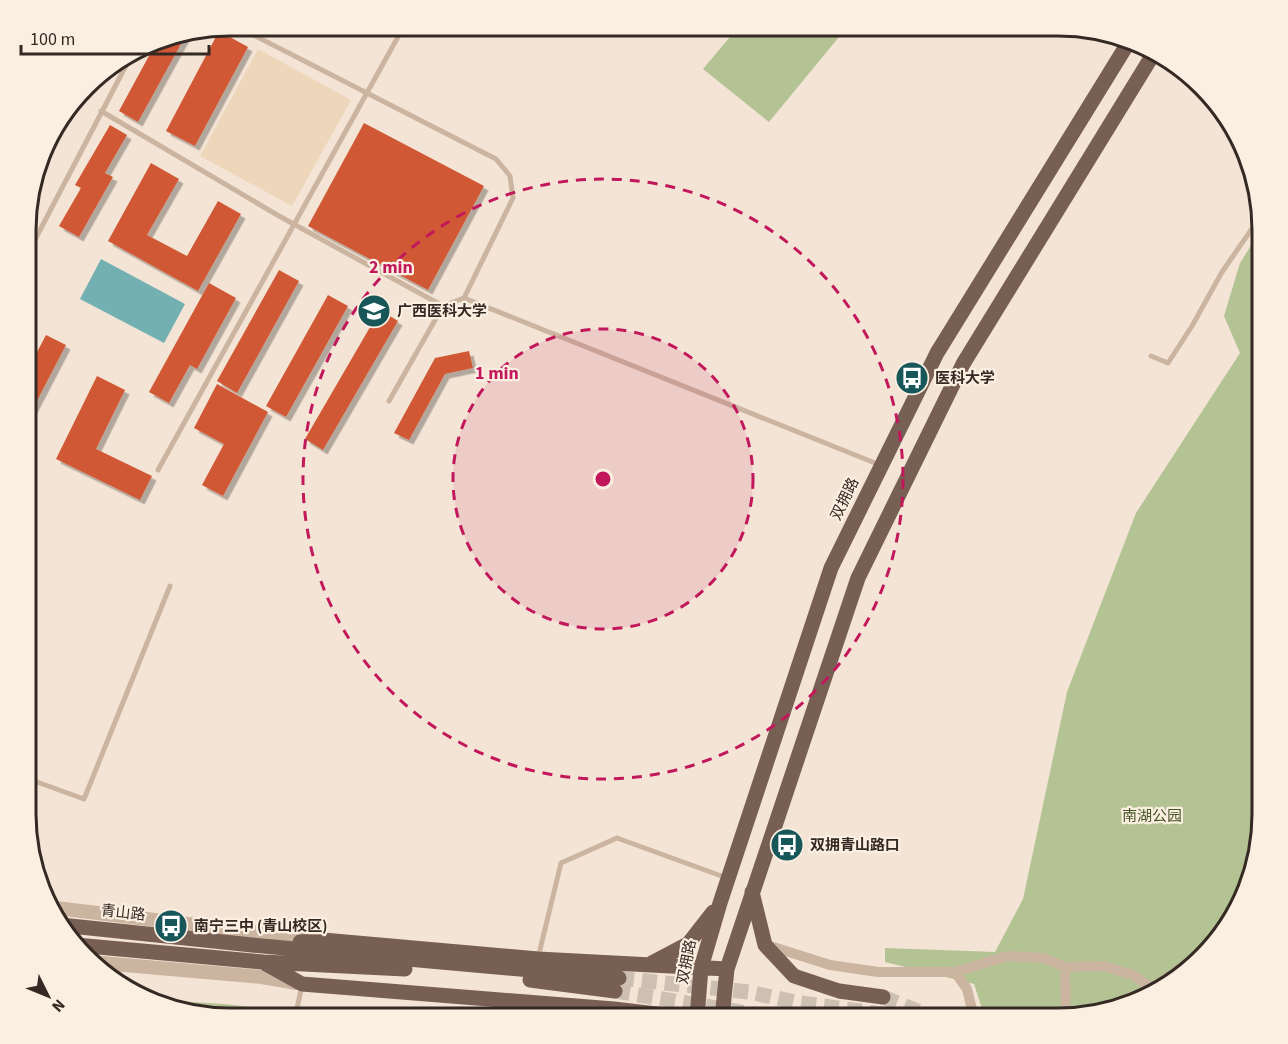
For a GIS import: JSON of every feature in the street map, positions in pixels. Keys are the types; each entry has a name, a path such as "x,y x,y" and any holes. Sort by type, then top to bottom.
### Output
{"main road":[{"name":"双拥路","path":"698,1008 701,968 720,903 831,568 937,353 1125,49"},
{"path":"723,1008 727,969 752,890 863,567 963,364 1150,60"},
{"path":"752,890 765,945 794,975 838,992 883,997"},
{"path":"652,963 687,944 720,903"},
{"name":"青山路","path":"72,926 252,945"},
{"path":"252,945 322,940 538,958 727,969"},
{"path":"88,946 263,962 368,966 617,984 252,945"},
{"path":"263,962 303,984 602,1008"}],"street":[{"path":"61,909 322,940"},
{"path":"765,945 830,965 878,972 955,972 1008,956 1044,958 1065,967 1103,966 1133,975 1148,986"},
{"path":"107,963 262,977 303,984"},
{"path":"1065,967 1066,1008"},
{"path":"955,972 967,989 972,1008"}],"lane":[{"path":"255,36 496,159 510,176 513,198 464,298"},
{"path":"158,470 398,36"},
{"path":"36,237 125,67"},
{"path":"101,111 293,225 442,306"},
{"path":"1151,356 1168,363 1222,272 1252,229"},
{"path":"388,401 442,306 464,298 881,466"},
{"path":"36,782 84,800 170,586"},
{"path":"538,958 561,863 617,838 728,878"},
{"path":"297,1008 303,984"}],"green space":[{"path":"731,36 840,36 769,122 703,69"},
{"name":"南湖公园","path":"1252,244 1252,814 1248,852 1242,876 1232,900 1212,932 1176,968 1144,988 1120,998 1070,1008 982,1008 974,984 885,962 885,948 995,952 1023,899 1067,692 1136,513 1240,353 1224,316 1240,263"},
{"path":"181,1001 257,1008 218,1008"}],"shaded area":[{"path":"258,49 351,100 292,206 200,156"}],"water":[{"path":"101,259 185,304 164,343 80,299"}],"building":[{"path":"228,36 248,47 195,146 166,131 216,37"},
{"path":"182,43 138,122 119,111 150,53"},
{"path":"364,123 484,186 428,290 308,226"},
{"path":"110,125 127,135 105,173 113,177 79,237 59,226 81,188 75,185"},
{"path":"151,163 179,179 147,235 187,256 218,201 241,214 198,291 108,241"},
{"path":"279,270 299,281 237,393 217,381"},
{"path":"209,283 236,298 197,369 190,365 169,403 149,392"},
{"path":"328,295 348,306 286,417 266,406"},
{"path":"380,310 398,321 323,450 305,439"},
{"path":"46,335 66,345 36,403 36,354"},
{"path":"469,351 473,368 445,374 409,440 394,433 435,358"},
{"path":"97,376 125,390 96,449 152,476 140,500 56,459"},
{"path":"217,384 268,412 223,496 202,485 224,444 194,428"}],"tunnel":[{"path":"619,978 749,992 838,1008"},
{"path":"615,991 717,1008"},
{"path":"883,997 910,1008"}],"place":[{"name":"广西医科大学","path":"374,311"},
{"name":"医科大学","path":"912,378"},
{"name":"双拥青山路口","path":"787,845"},
{"name":"南宁三中 (青山校区)","path":"171,926"}]}
